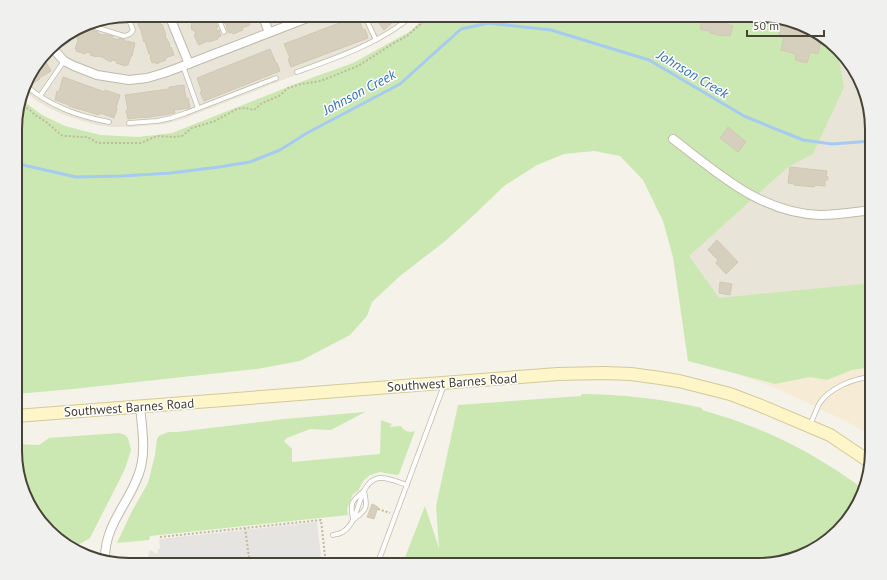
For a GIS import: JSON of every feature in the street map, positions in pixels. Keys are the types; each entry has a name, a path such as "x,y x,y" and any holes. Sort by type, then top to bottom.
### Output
{"main road":[{"name":"Southwest Barnes Road","path":"22,416 558,374 631,374 679,381 730,394 830,435 865,459"}],"street":[{"path":"171,22 186,65"},
{"path":"265,22 269,32"},
{"path":"56,52 64,60 74,66 97,75 129,80 147,78 186,65 295,22"},
{"path":"673,139 741,190 772,205 794,211 819,215 865,211"},
{"path":"105,555 109,532 134,485 141,467 144,446 140,406"}],"lane":[{"path":"97,27 124,36 132,33 133,30 130,22"},
{"path":"220,22 224,32"},
{"path":"367,22 376,40"},
{"path":"297,72 326,62 376,40 391,32 404,22"},
{"path":"40,96 64,60"},
{"path":"186,65 198,108"},
{"path":"129,123 157,121 171,118 276,78"},
{"path":"30,89 54,104 75,114 109,122"},
{"path":"810,427 820,404 831,393 844,384 853,380 865,378"},
{"path":"380,558 445,382"},
{"path":"332,534 340,534 346,531 350,526 364,491 372,481 378,478 385,478 407,485"},
{"path":"353,520 364,512 367,503 364,491"}],"path":[{"path":"378,508 396,515"},
{"path":"160,537 321,520 325,558"},
{"path":"245,528 249,558"}],"shaded area":[{"path":"122,22 408,22 393,33 357,51 183,119 165,124 130,127 96,125 67,116 37,101 28,94 30,88 36,76 49,59 76,36 108,24"},
{"path":"654,22 765,22 779,24 805,33 823,44 834,53 843,64 857,88 863,108 865,122 865,284 690,302"},
{"path":"688,361 775,384 810,377 827,380 852,370 865,368 865,432 778,389 737,374"},
{"path":"317,522 321,558 148,558 150,550 157,554 158,549 160,549 159,539"}],"green space":[{"path":"420,22 765,22 792,28 805,33 823,44 839,59 844,87 813,154 788,167 689,256 719,298 865,284 865,368 852,370 827,380 810,377 775,384 688,361 673,257 663,221 643,180 620,156 594,151 564,154 537,165 504,186 444,242 400,276 372,302 367,316 350,335 300,361 257,369 22,393 22,129 26,103 42,115 65,126 100,135 138,137 172,133 303,81 353,63 409,32"},
{"path":"581,394 596,394 627,396 702,408 702,410 736,421 785,441 816,458 859,486 847,510 828,531 811,544 779,556 765,558 405,558 425,506 439,548 436,506 458,405 581,396"},
{"path":"365,412 331,430 310,429 287,438 284,441 292,449 292,462 380,454 381,420 392,424 389,427 401,426 407,431 415,431 399,474 396,475 380,472 370,475 363,481 358,491 353,494 347,509 348,515 150,536 149,540 117,543 131,513 148,483 155,455 157,439 159,436 168,432 284,419"},
{"path":"119,433 128,438 131,450 125,469 90,538 78,545 53,527 33,498 26,479 23,465 22,444 39,445 49,438"}],"building":[{"path":"138,22 160,22 161,25 162,24 166,39 174,55 165,58 166,60 156,64 156,62 152,63 151,56"},
{"path":"191,22 216,22 218,27 216,28 219,30 221,36 217,38 218,39 199,45 194,35 196,35 194,30 192,30"},
{"path":"224,22 249,22 250,25 233,34 232,32 229,33"},
{"path":"342,22 360,22 363,30 365,29 368,38 291,67 288,59 290,58 284,44"},
{"path":"378,22 393,22 384,30"},
{"path":"702,22 727,22 727,24 733,26 730,36 710,33 710,31 700,29"},
{"path":"779,24 805,33 821,42 818,54 810,52 807,63 795,60 796,54 781,50 784,37 779,37"},
{"path":"91,30 103,35 113,36 112,38 125,40 125,42 135,43 132,56 128,65 126,66 116,63 117,61 112,60 111,62 105,58 90,55 91,53 86,52 85,54 76,51 78,35"},
{"path":"270,49 280,71 204,101 200,92 202,92 197,78"},
{"path":"46,62 51,71 39,78 40,79 32,83"},
{"path":"63,77 105,92 105,90 120,95 114,118 100,113 99,115 69,106 55,100"},
{"path":"184,85 186,99 188,98 190,108 174,110 175,113 128,119 125,95 169,89 169,87"},
{"path":"728,127 746,142 738,152 720,138"},
{"path":"790,167 827,171 826,176 828,177 828,180 825,180 825,186 815,185 814,187 788,183"},
{"path":"717,240 738,262 726,274 716,263 718,260 708,250"},
{"path":"720,282 732,284 730,295 719,293"},
{"path":"372,504 378,507 374,519 367,517"}],"waterway":[{"name":"Johnson Creek","path":"22,164 76,177 171,173 250,162 280,150 307,133 400,84 461,29 489,23 551,30 649,60 744,116 803,140 832,144 865,142"}]}
